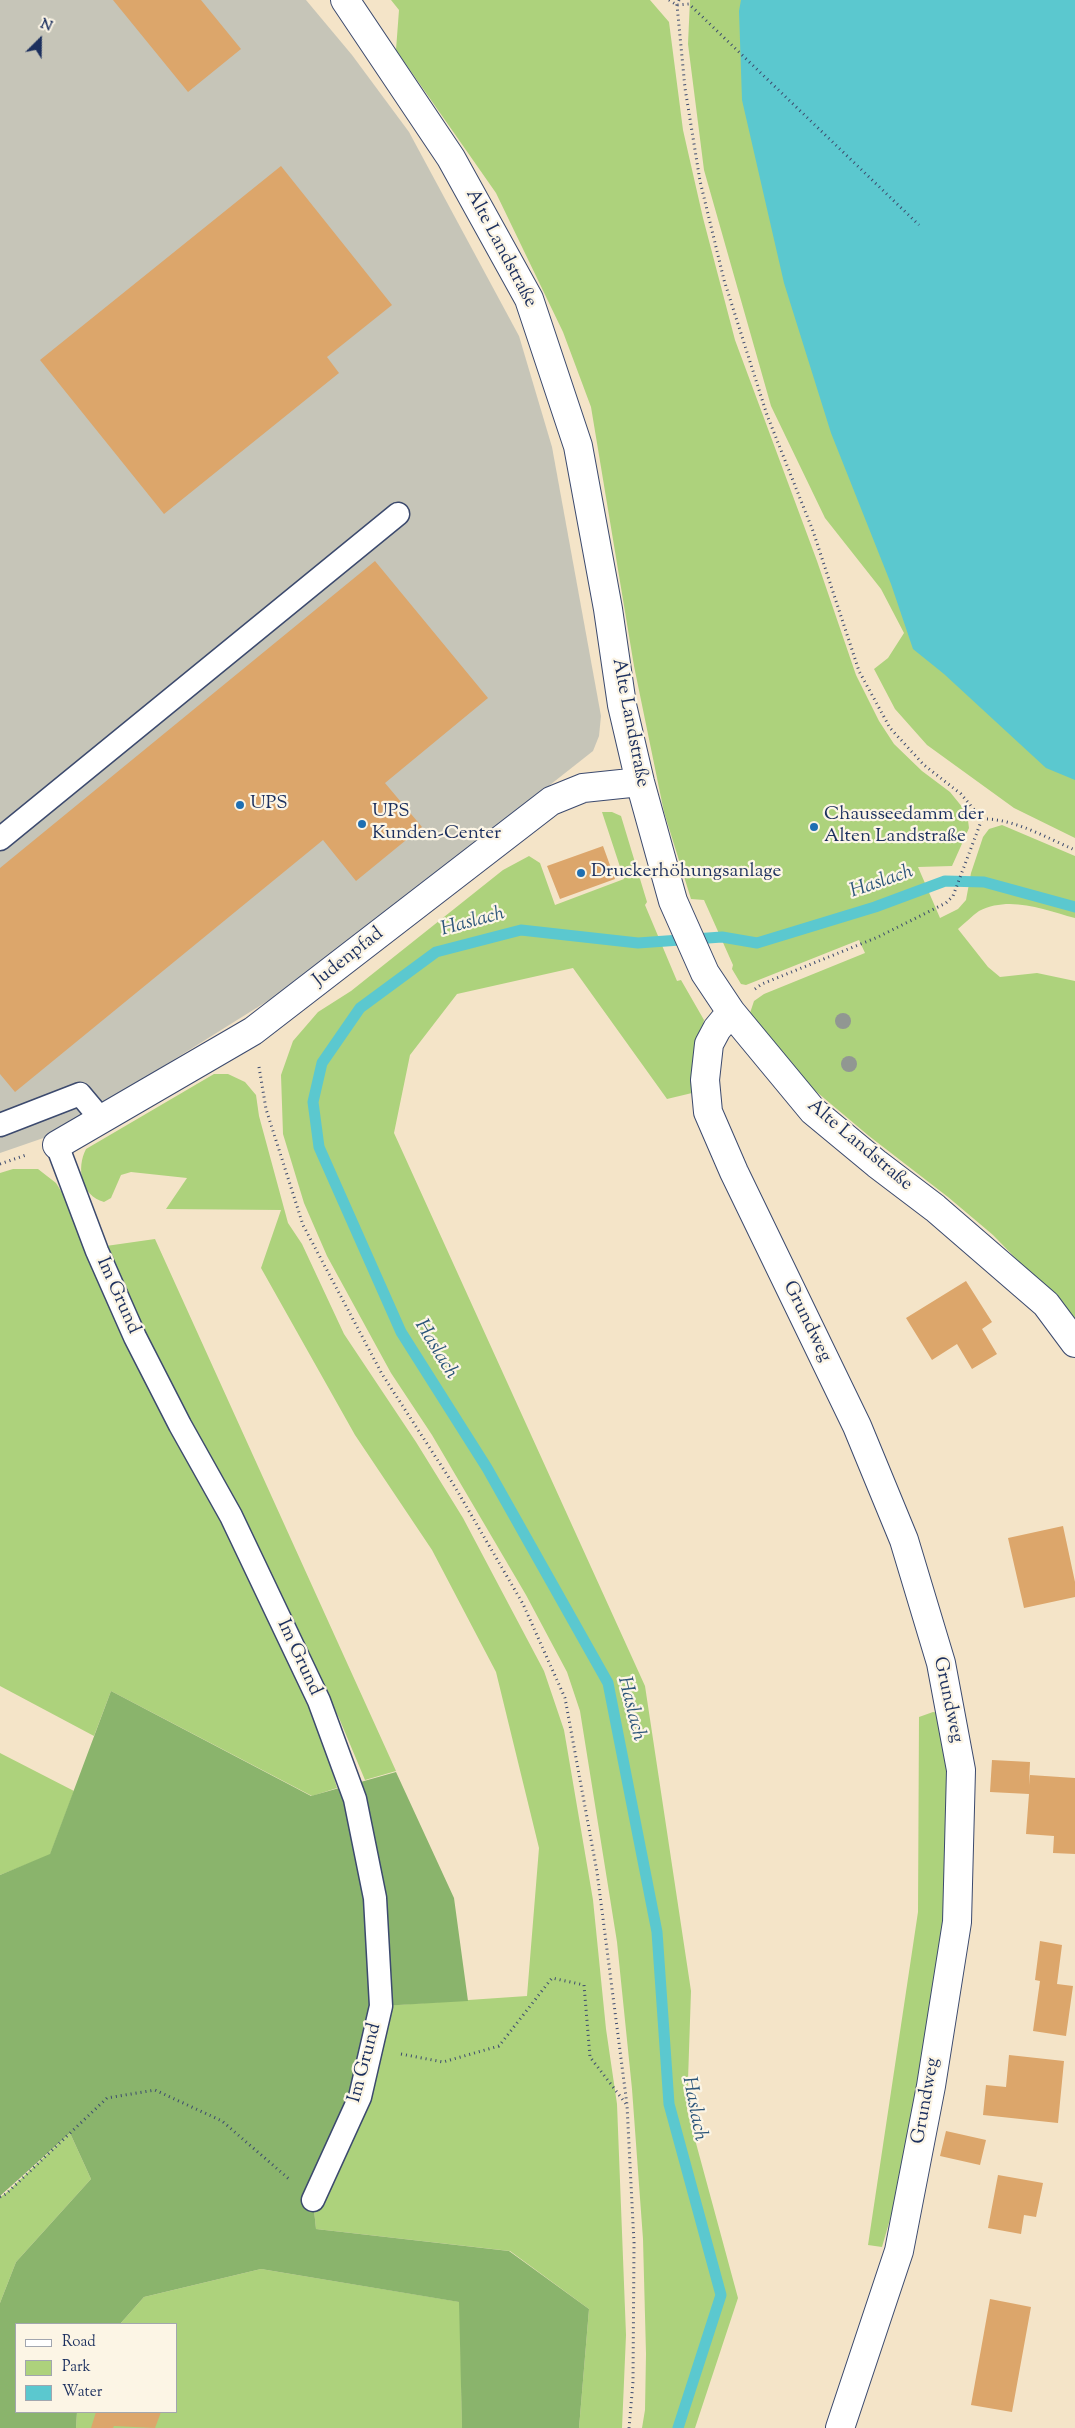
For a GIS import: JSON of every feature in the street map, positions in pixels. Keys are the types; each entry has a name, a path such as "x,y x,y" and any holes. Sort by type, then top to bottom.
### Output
{"street":[{"name":"Alte Landstraße","path":"345,0 451,158 530,299 578,446 608,609 622,705 640,782 674,901 705,974 731,1012 813,1110 877,1164 935,1208 1046,1304 1075,1343"},
{"name":"Judenpfad","path":"57,1145 253,1032 551,801 583,788 640,782"},
{"name":"Grundweg","path":"731,1012 717,1029 709,1044 705,1080 708,1112 734,1172 857,1426 904,1540 941,1663 961,1770 957,1922 930,2086 899,2251 840,2428"}],"lane":[{"path":"0,839 398,514"},
{"path":"0,1125 80,1094 101,1119"},
{"name":"Im Grund","path":"57,1145 97,1252 135,1337 180,1425 231,1516 319,1701 355,1798 374,1898 381,2006 360,2097 313,2200"}],"path":[{"path":"669,0 677,5 688,4 919,225"},
{"path":"679,0 677,5 685,88 700,181 724,280 767,415 813,530 859,671 890,728 924,765 961,794 982,819 1007,822 1075,850"},
{"path":"731,1012 762,984 878,937 946,903 953,896 982,819"},
{"path":"253,1032 266,1109 304,1225 382,1374 455,1487 523,1604 565,1698 597,1872 627,2105 634,2243 633,2382 629,2428"},
{"path":"371,2047 443,2062 499,2046 552,1978 584,1986 590,2058 627,2105"},
{"path":"0,2197 6,2194 107,2098 155,2090 222,2121 313,2200"}],"shaded area":[{"path":"0,0 306,0 352,55 409,132 519,336 552,447 601,716 599,736 593,751 309,975 55,1134 0,1153"}],"green space":[{"path":"391,0 650,0 669,22 683,130 703,218 735,340 817,561 856,675 879,721 894,744 922,771 950,792 967,813 969,828 952,866 918,867 940,918 958,909 966,900 971,873 983,837 989,829 1002,825 1075,856 1075,918 1040,908 1003,904 979,911 958,929 988,967 1000,977 1037,973 1075,981 1075,1319 993,1235 806,1083 750,1013 754,1001 764,994 865,953 859,940 746,985 741,984 732,969 733,965 704,900 691,899 664,812 634,666 591,407 563,332 496,193 396,50 399,10"},
{"path":"690,0 1075,0 1075,838 1014,808 927,745 895,709 874,669 888,658 904,633 881,589 825,518 771,406 704,170 688,44"},
{"path":"602,812 612,812 621,816 647,902 645,905 677,981 681,980 704,1020 694,1070 692,1093 667,1099 573,968 457,994 410,1055 394,1133 645,1686 691,1991 687,2110 738,2298 695,2428 642,2428 645,2410 646,2354 643,2239 632,2089 617,1942 580,1711 567,1672 526,1595 432,1435 391,1373 327,1256 304,1203 283,1134 281,1075 293,1041 318,1012 351,991 503,870 529,856 540,863 555,905 624,879"},
{"path":"214,1074 228,1074 245,1082 256,1095 259,1116 288,1223 302,1244 344,1334 416,1442 463,1518 544,1671 564,1730 593,1900 606,2029 617,2104 626,2335 622,2428 579,2428 589,2309 510,2251 316,2229 313,2200 381,2006 527,1996 539,1848 496,1672 432,1550 355,1435 261,1268 281,1210 166,1209 187,1178 131,1172 121,1175 111,1198 104,1202 96,1199 86,1188 81,1173 81,1164 86,1149"},
{"path":"13,1169 38,1169 56,1183 66,1199 304,1691 323,1739 337,1788 312,1796 111,1691 94,1736 0,1686 0,1173"},
{"path":"155,1239 396,1771 365,1780 339,1718 142,1331 106,1246"},
{"path":"111,1691 311,1796 396,1772 454,1898 468,2001 381,2006 313,2200 316,2229 509,2251 589,2309 579,2428 462,2428 459,2302 261,2269 144,2297 121,2323 15,2323 15,2413 77,2413 76,2428 0,2428 0,2303 16,2262 91,2179 70,2133 0,2196 0,1875 50,1854"},
{"path":"933,1712 940,1713 950,1784 943,1932 901,2181 882,2247 868,2245 918,1912 919,1717"},
{"path":"0,1753 74,1791 50,1855 0,1875"},
{"path":"70,2133 91,2179 16,2262 0,2303 0,2197"},
{"path":"261,2269 460,2302 462,2428 76,2428 77,2413 178,2413 178,2323 121,2323 144,2297"}],"water":[{"path":"741,0 1075,0 1075,780 1046,768 944,674 913,649 891,584 831,433 784,283 742,100 739,11"}],"building":[{"path":"113,0 201,0 241,49 188,92"},
{"path":"281,166 392,305 327,357 339,373 164,514 40,360"},
{"name":"UPS","path":"375,561 488,698 385,783 422,827 356,881 323,840 15,1092 0,1074 0,868"},
{"name":"Druckerhöhungsanlage","path":"603,846 615,879 560,899 547,866"},
{"path":"966,1281 992,1322 982,1329 997,1354 972,1369 957,1344 932,1360 906,1318"},
{"path":"1063,1526 1075,1582 1075,1597 1024,1608 1008,1538"},
{"path":"992,1760 1030,1762 1029,1785 1030,1775 1075,1778 1075,1854 1053,1853 1054,1836 1026,1834 1029,1794 990,1792"},
{"path":"1040,1941 1062,1945 1057,1984 1073,1986 1066,2036 1033,2031 1040,1981 1035,1980"},
{"path":"1009,2055 1064,2061 1058,2123 983,2115 986,2085 1006,2087"},
{"path":"946,2131 986,2140 980,2165 940,2156"},
{"path":"998,2175 1043,2183 1036,2217 1024,2215 1021,2234 988,2228"},
{"path":"990,2299 1031,2307 1012,2412 971,2405"},
{"path":"96,2413 161,2413 155,2428 114,2426 113,2428 91,2428"}],"waterway":[{"name":"Haslach","path":"678,2428 721,2295 669,2104 657,1932 608,1683 487,1468 401,1332 319,1147 313,1102 322,1063 360,1008 436,952 521,930 638,943 722,937 757,943 875,907 945,881 984,882 1075,907"}],"place":[{"name":"UPS","path":"240,805"},
{"name":"UPS Kunden-Center","path":"362,824"},
{"name":"Chausseedamm der Alten Landstraße","path":"814,827"},
{"name":"Druckerhöhungsanlage","path":"581,873"}]}
